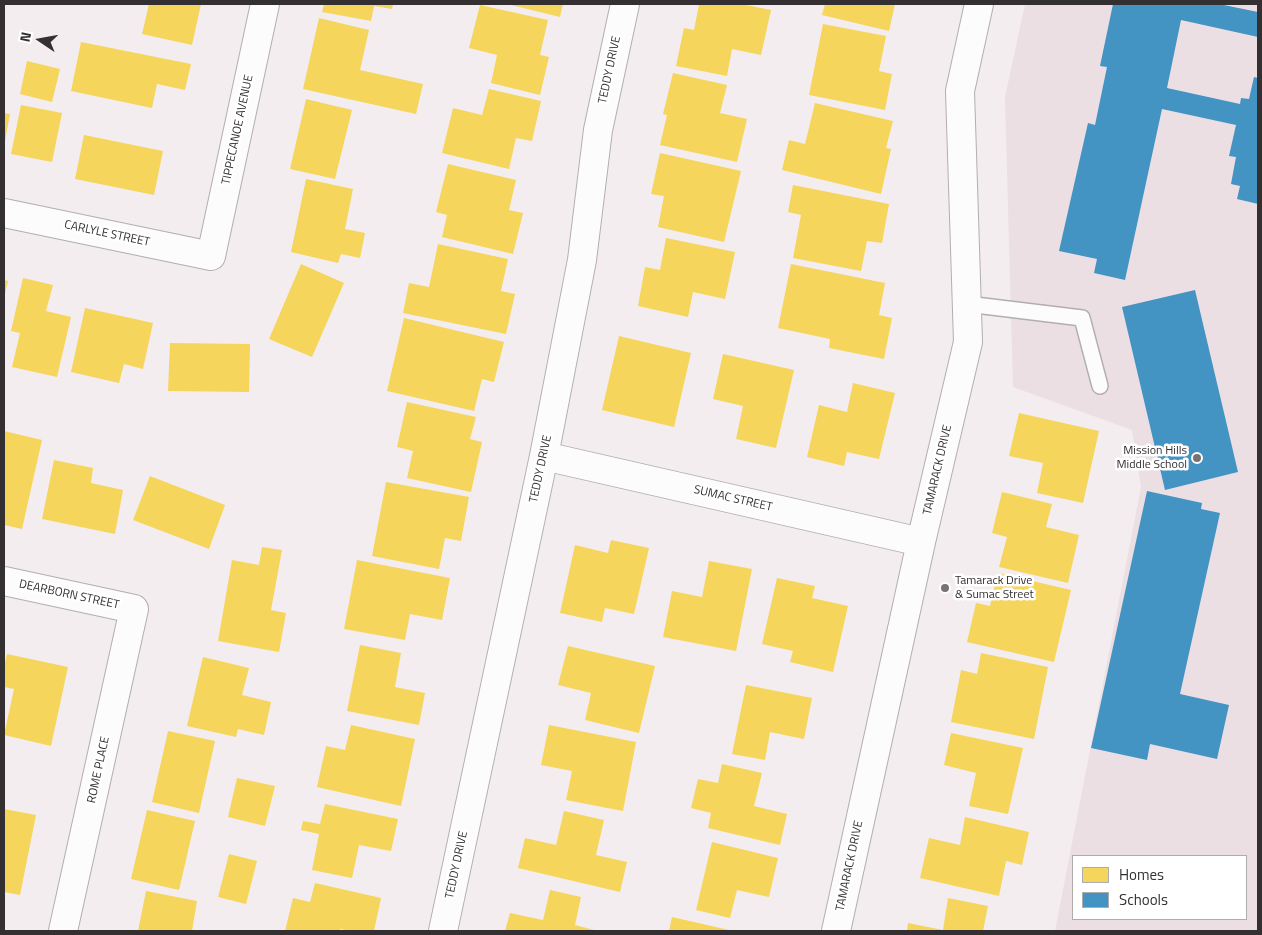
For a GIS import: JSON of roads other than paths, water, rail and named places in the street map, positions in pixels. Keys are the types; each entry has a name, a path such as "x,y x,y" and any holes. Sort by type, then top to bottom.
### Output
{"street":[{"name":"TIPPECANOE AVENUE","path":"211,256 265,4"},
{"name":"TEDDY DRIVE","path":"443,931 544,456 582,260 598,130 625,4"},
{"name":"TAMARACK DRIVE","path":"836,931 921,542 968,342 960,91 980,4"},
{"name":"CARLYLE STREET","path":"4,213 211,256"},
{"name":"SUMAC STREET","path":"544,456 921,542"},
{"name":"DEARBORN STREET","path":"4,580 134,609"},
{"name":"ROME PLACE","path":"64,931 134,609"}],"lane":[{"path":"967,304 1082,318 1100,386"}],"place":[{"name":"Mission Hills Middle School","path":"1197,458"},
{"name":"Tamarack Drive & Sumac Street","path":"945,588"}]}
